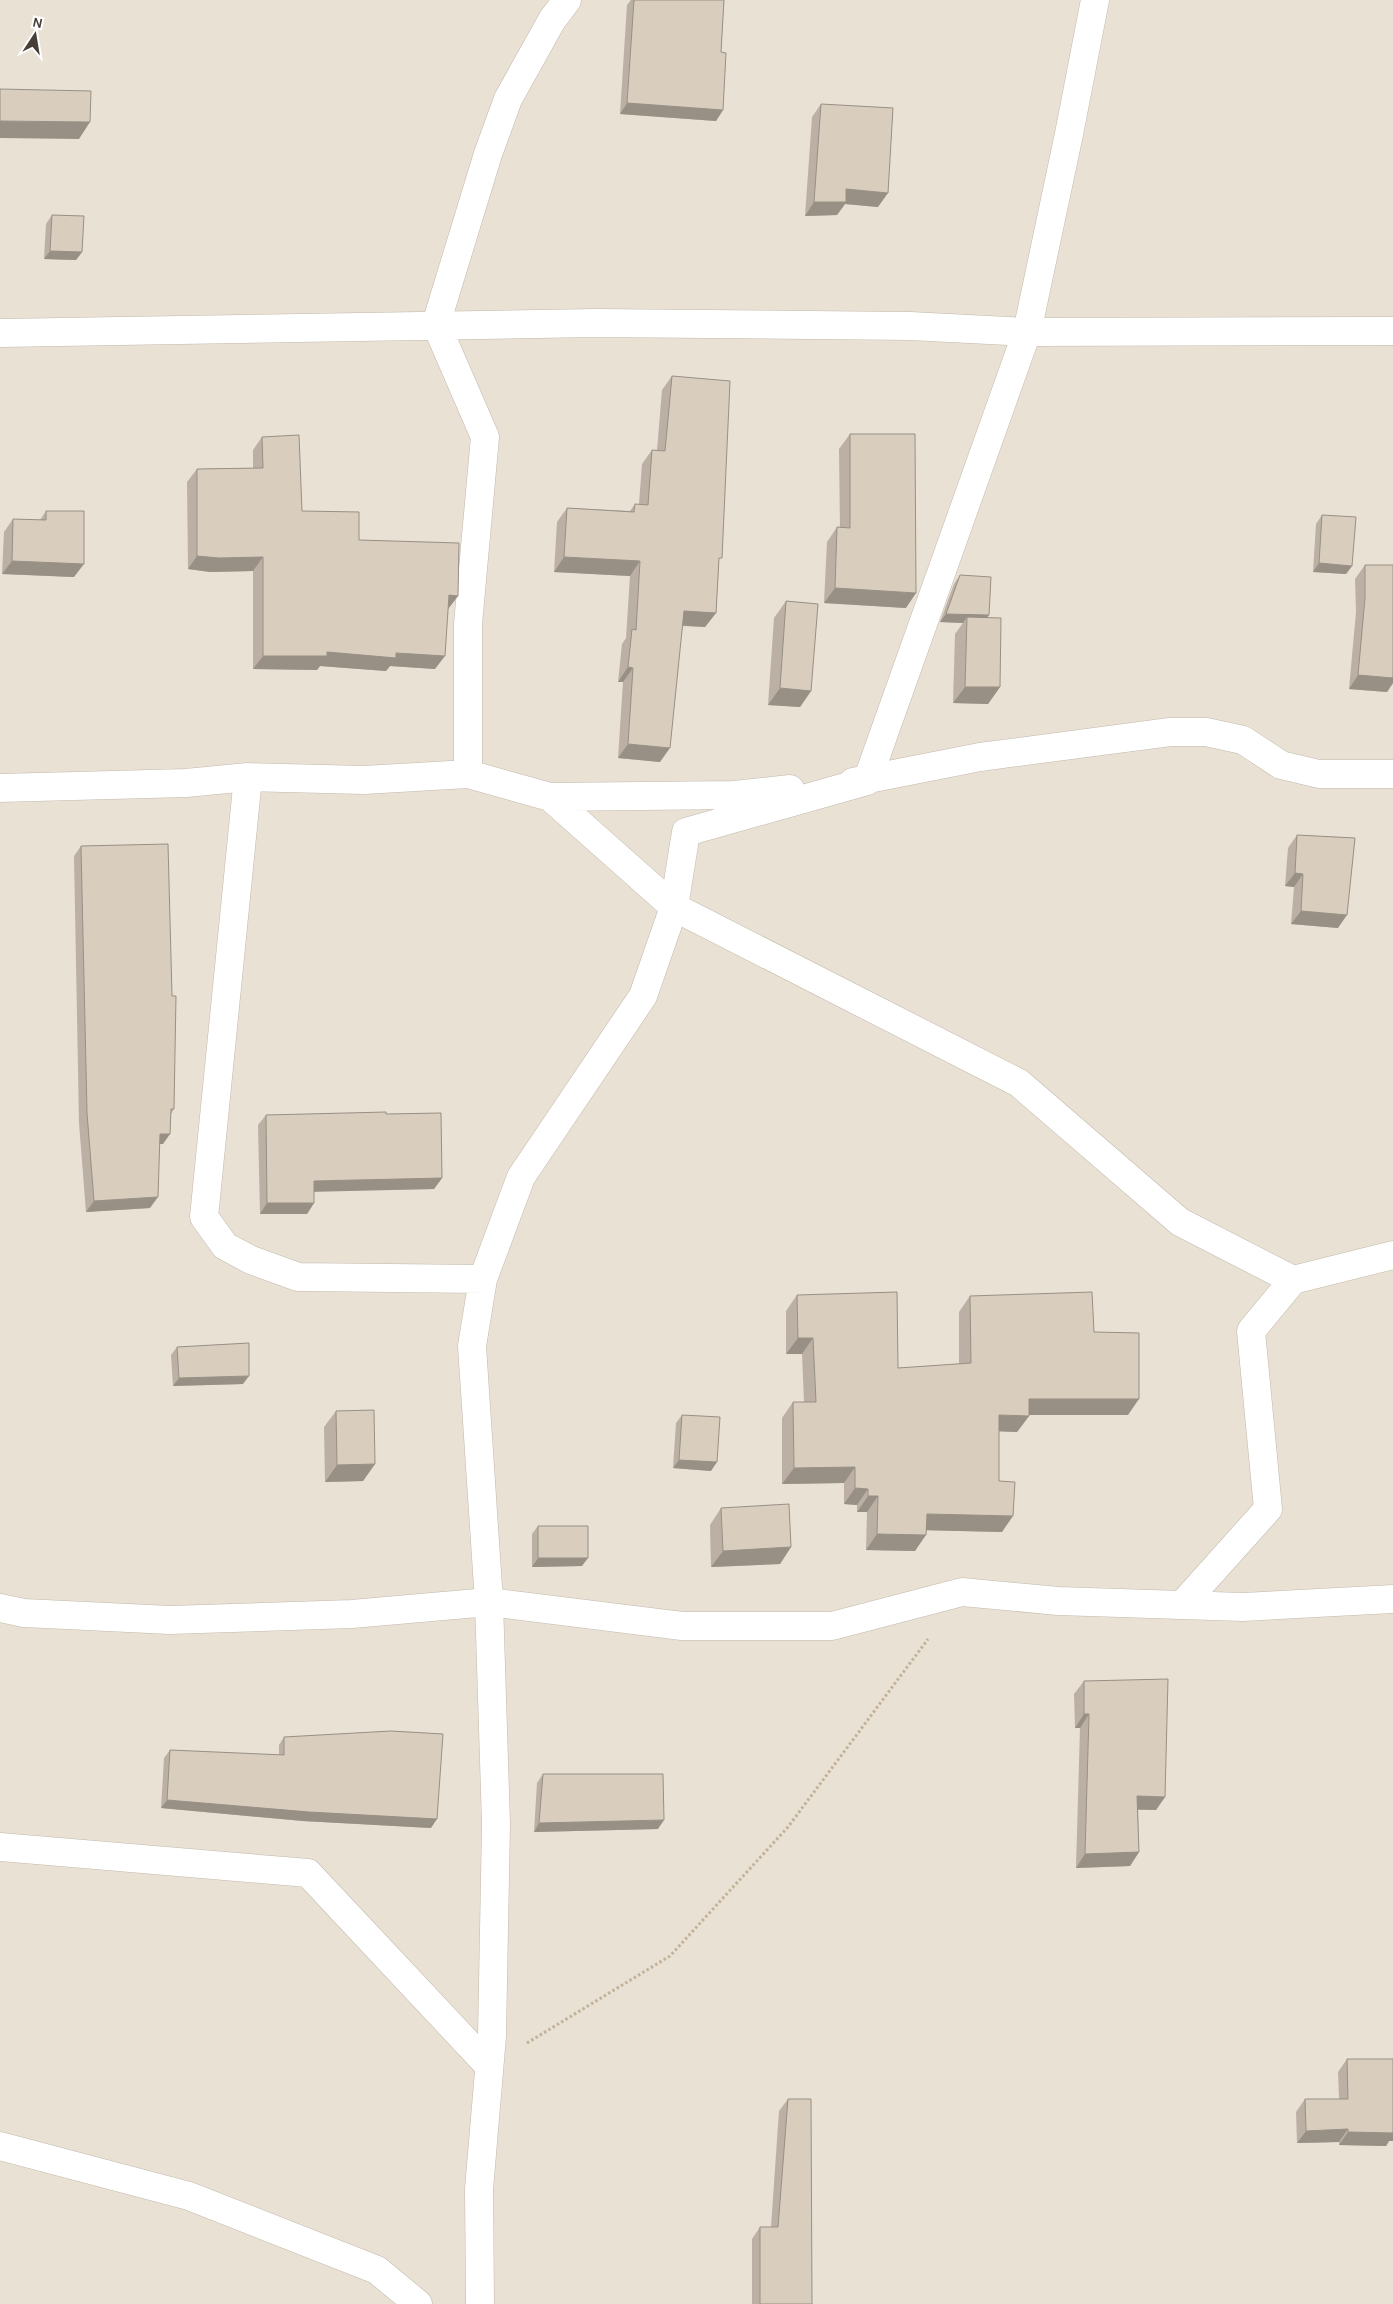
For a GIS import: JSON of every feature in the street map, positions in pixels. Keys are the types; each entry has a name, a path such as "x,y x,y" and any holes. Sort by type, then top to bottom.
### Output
{"street":[{"path":"468,774 468,624 485,437 436,324 488,154 508,99 552,20 567,0"},
{"path":"867,781 1027,332 1095,0"},
{"path":"0,333 436,324 595,323 910,326 1027,332 1393,331"},
{"path":"480,2304 479,2189 492,2036 496,1824 489,1602 472,1346 483,1278 521,1177 643,996 674,907 686,832 867,781 980,757 1170,732 1206,732 1244,740 1281,765 1319,774 1393,774"},
{"path":"0,788 186,783 248,777 364,780 468,774 550,797 734,795 867,781"},
{"path":"248,777 204,1217 225,1246 251,1260 298,1277 483,1278"},
{"path":"550,797 674,907 1019,1083 1180,1222 1293,1280"},
{"path":"1182,1605 1268,1509 1252,1331 1293,1280 1393,1255"},
{"path":"0,1608 24,1612 170,1620 352,1614 489,1602 682,1626 832,1626 962,1592 1058,1601 1243,1606 1393,1599"},
{"path":"0,1847 308,1873 489,2066"},
{"path":"0,2146 188,2196 377,2270 418,2304"}],"path":[{"path":"489,2066 670,1956 788,1827 962,1592"}],"shaded area":[{"path":"0,0 1393,0 1393,2304 0,2304"}],"building":[{"path":"634,0 724,0 721,52 726,53 723,110 627,103"},
{"path":"0,89 91,91 90,122 0,121"},
{"path":"821,104 893,108 888,193 846,189 846,202 814,202"},
{"path":"52,215 84,216 82,252 50,251"},
{"path":"672,376 730,381 722,558 719,558 716,613 684,611 670,748 628,744 633,668 628,667 632,629 636,630 640,561 564,557 567,508 634,512 635,504 648,505 652,450 665,451"},
{"path":"850,434 915,434 916,593 835,588 837,527 850,528"},
{"path":"299,435 302,511 359,512 359,540 459,543 458,596 449,595 445,656 396,653 396,658 327,652 327,656 263,656 263,557 219,558 197,556 197,469 263,468 262,437"},
{"path":"46,511 84,511 84,564 12,561 13,519 46,520"},
{"path":"1322,515 1356,517 1352,566 1319,563"},
{"path":"1365,565 1393,565 1393,678 1358,675 1365,598"},
{"path":"960,575 991,577 989,615 946,614"},
{"path":"786,601 818,604 811,691 780,688"},
{"path":"967,617 1001,618 1000,687 965,687"},
{"path":"1297,835 1355,838 1347,915 1301,911 1303,874 1295,873"},
{"path":"168,844 172,996 176,996 174,1109 171,1109 170,1134 160,1134 158,1197 94,1201 87,1113 81,846"},
{"path":"386,1112 386,1114 441,1113 442,1178 314,1181 314,1203 267,1203 266,1115"},
{"path":"897,1292 898,1368 971,1363 970,1296 1092,1292 1094,1332 1139,1333 1139,1399 1029,1399 1029,1416 999,1415 999,1481 1015,1482 1013,1516 927,1514 926,1535 877,1534 878,1496 868,1496 868,1489 855,1488 855,1467 794,1468 793,1402 816,1402 813,1338 798,1338 797,1295"},
{"path":"249,1343 249,1376 179,1378 177,1347"},
{"path":"374,1410 375,1464 337,1465 336,1411"},
{"path":"682,1415 720,1417 717,1462 679,1460"},
{"path":"789,1504 791,1547 723,1551 721,1508"},
{"path":"538,1526 588,1526 588,1558 538,1558"},
{"path":"1168,1679 1165,1797 1137,1796 1139,1852 1085,1854 1089,1714 1084,1714 1084,1681"},
{"path":"391,1731 443,1734 437,1819 309,1812 167,1800 170,1750 284,1755 284,1737"},
{"path":"543,1774 663,1774 664,1820 539,1823"},
{"path":"1347,2059 1393,2059 1393,2133 1348,2132 1348,2129 1306,2131 1305,2099 1348,2099"},
{"path":"788,2099 811,2099 812,2304 760,2304 760,2227 778,2227"}]}
